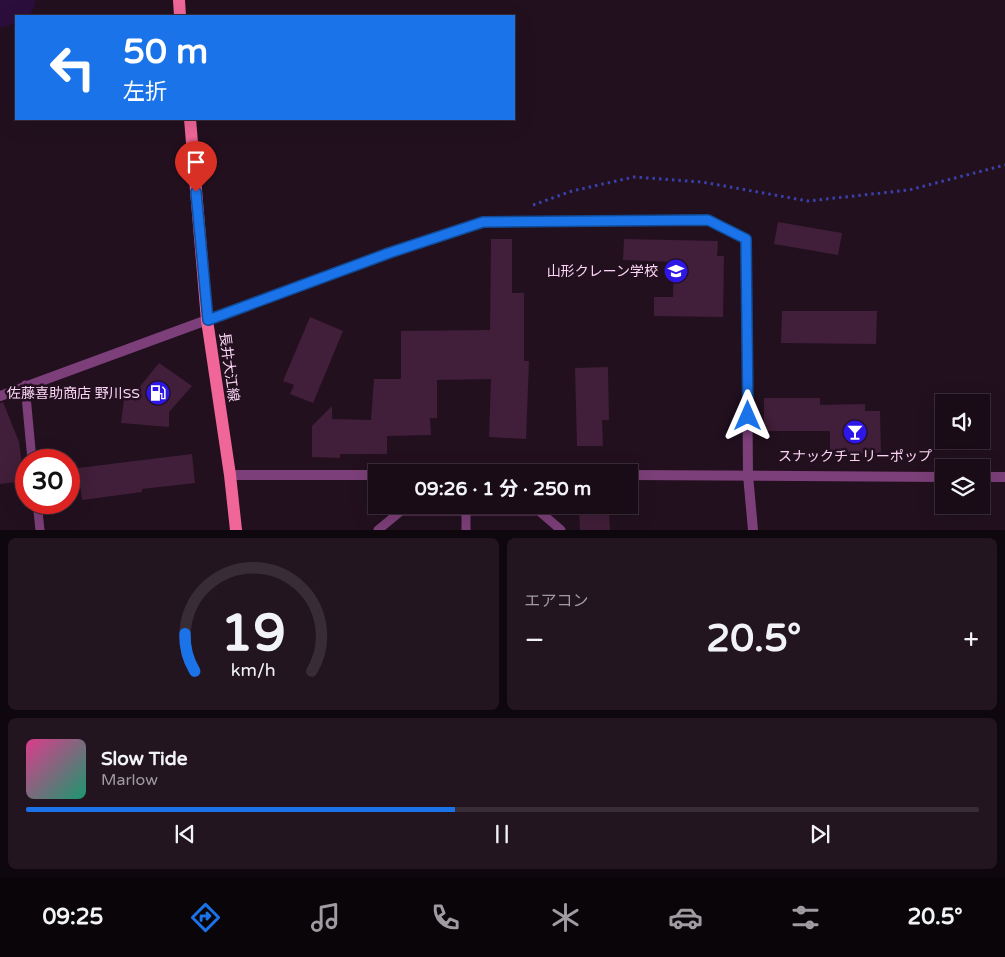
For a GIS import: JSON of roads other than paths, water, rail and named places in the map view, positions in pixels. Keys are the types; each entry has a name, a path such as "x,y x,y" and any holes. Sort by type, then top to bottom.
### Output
{"main road":[{"path":"179,0 180,15"},
{"name":"長井大江線","path":"190,120 208,320 236,530"}],"street":[{"path":"746,239 748,475 753,530"},
{"path":"0,396 24,385 208,320"},
{"path":"230,476 368,475"},
{"path":"638,475 935,476"},
{"path":"990,477 1005,477"}],"lane":[{"path":"208,320 389,253 483,222 708,220 746,239"},
{"path":"24,385 31,449"},
{"path":"38,514 40,530"},
{"path":"378,530 397,514"},
{"path":"466,514 466,530"},
{"path":"542,514 561,530"}],"waterway":[{"path":"0,7 15,0"}],"place":[{"name":"山形クレーン学校","path":"676,271"},
{"name":"佐藤喜助商店 野川SS","path":"158,393"},
{"name":"スナックチェリーポップ","path":"855,432"}]}
